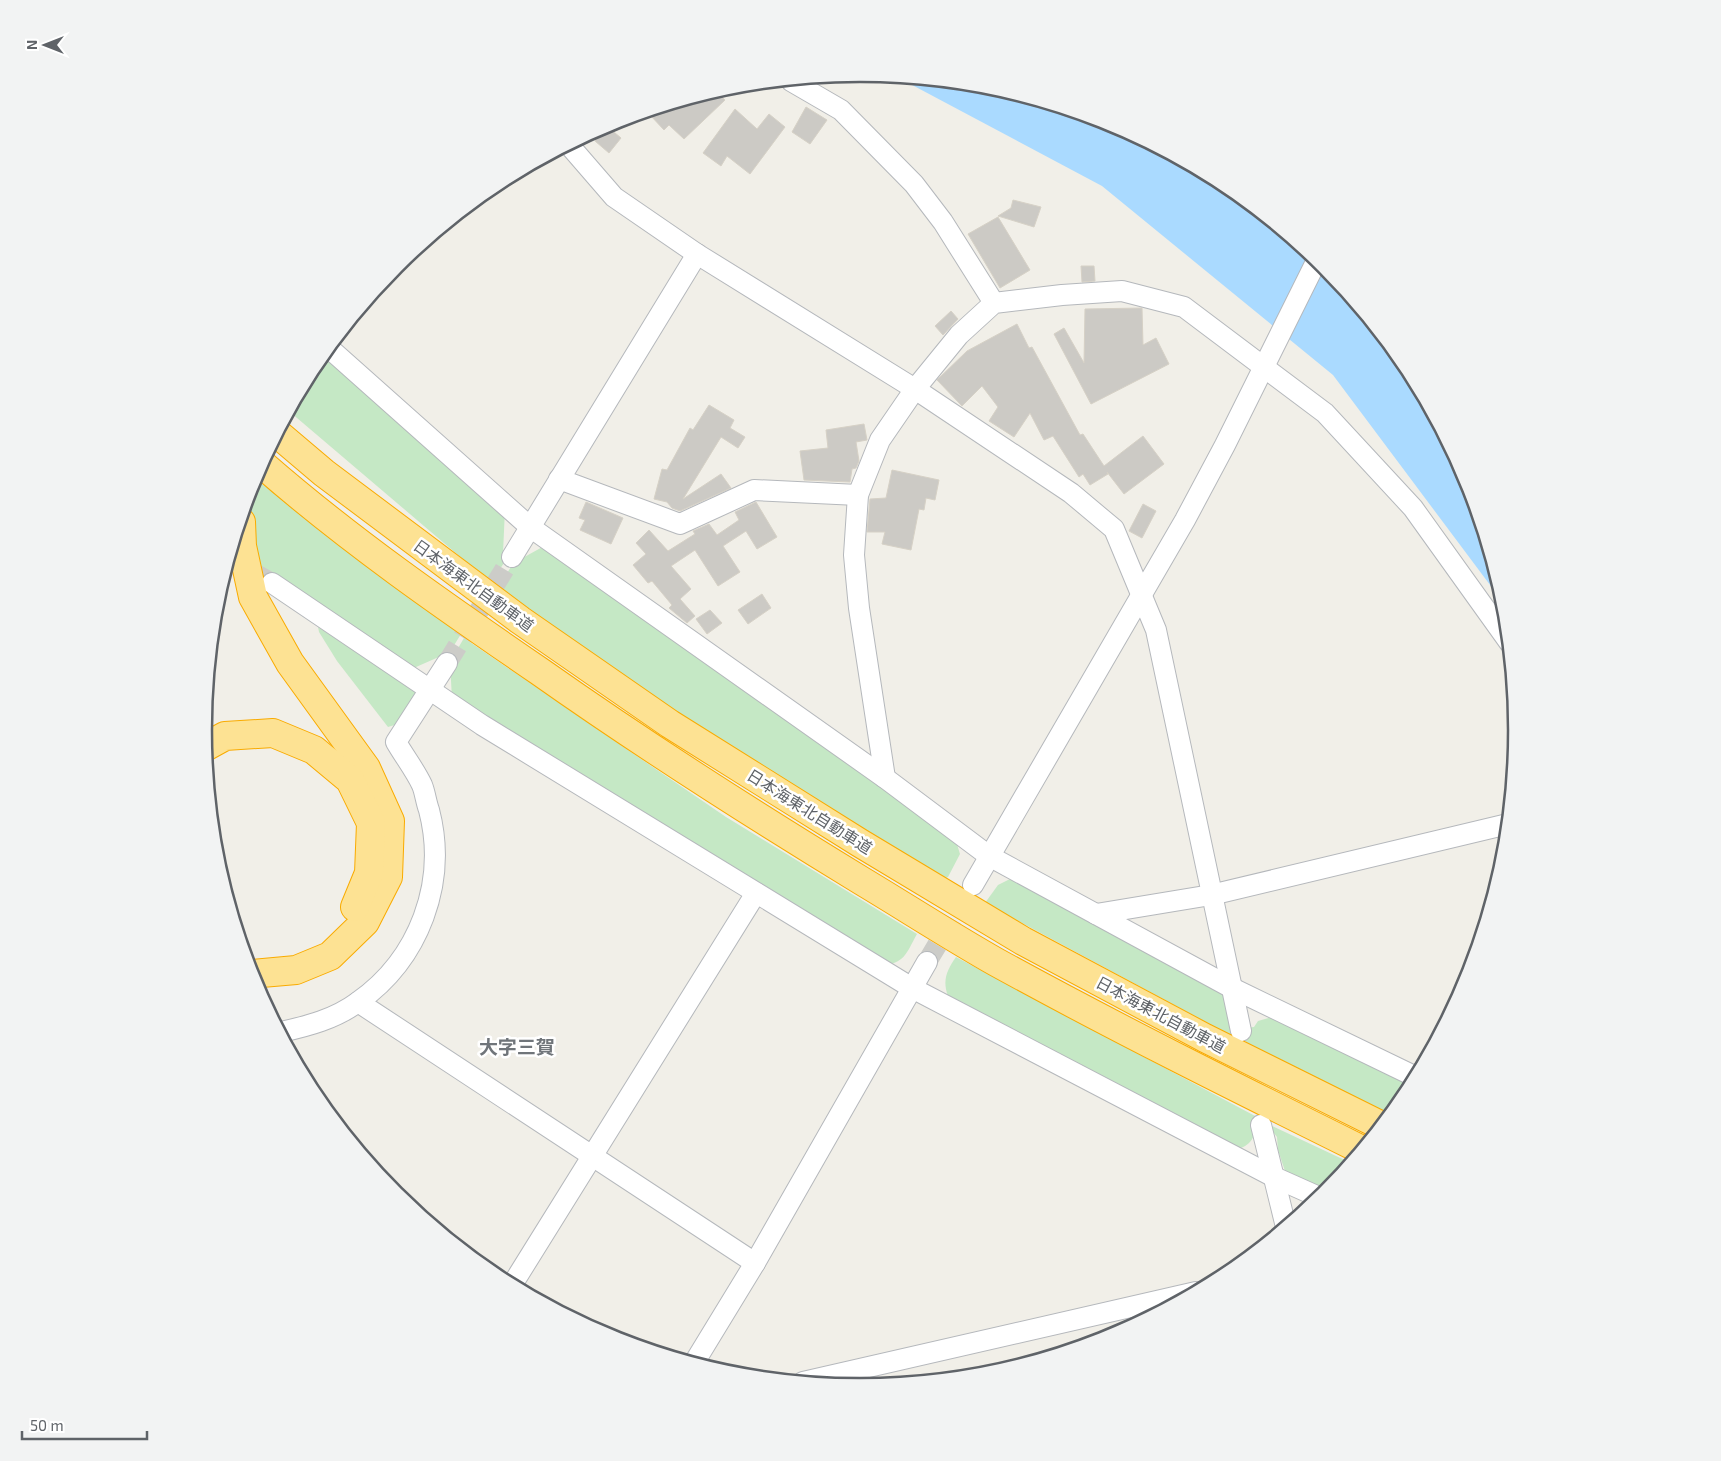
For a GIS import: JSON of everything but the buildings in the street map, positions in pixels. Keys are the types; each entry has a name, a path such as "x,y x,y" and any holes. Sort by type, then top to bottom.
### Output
{"highway":[{"name":"日本海東北自動車道","path":"282,438 313,464 528,625 670,724 1023,941 1205,1038 1376,1123"},
{"name":"日本海東北自動車道","path":"268,469 308,503 395,570 642,743 831,862 993,960 1176,1058 1357,1147"},
{"path":"242,540 253,597 290,663 366,768 390,821 388,877 365,922 330,956 296,970 260,973"},
{"path":"213,743 225,736 273,733 314,750 350,780 371,823 369,873 354,910 322,941 293,954 254,957"}],"street":[{"path":"799,86 841,110 914,184 943,222 994,303"},
{"path":"573,150 614,197 697,254 915,389 1072,493 1114,529 1156,630 1241,1031"},
{"path":"512,558 697,254"},
{"path":"972,885 1225,445 1314,267"},
{"path":"885,778 859,608 854,555 858,495 880,440 915,389 959,335 994,303 1062,295 1122,291 1184,307 1267,360 1325,413 1413,508 1500,630"},
{"path":"334,353 530,527 885,778 989,856 1232,988 1410,1074"},
{"path":"559,479 680,524 754,490 858,495"},
{"path":"272,583 490,730 912,988 1274,1176 1313,1194"},
{"path":"286,1031 317,1024 358,1002 392,973 420,928 434,882 434,829 422,785 396,742 447,663"},
{"path":"1096,914 1211,895 1501,826"},
{"path":"516,1279 756,893"},
{"path":"698,1357 756,1264 927,962"},
{"path":"358,1002 756,1264"},
{"path":"1261,1125 1285,1221"},
{"path":"824,1377 1175,1297"}],"green space":[{"path":"331,358 505,509 503,553 509,555 491,583 294,415"},
{"path":"262,484 461,634 445,660 441,656 407,671 257,568 252,548 250,513"},
{"path":"546,545 956,841 960,854 948,877 944,879 717,740 606,666 499,587 516,558 519,560"},
{"path":"318,627 418,693 401,723 388,727 337,661 319,632"},
{"path":"464,638 726,817 917,934 907,952 895,963 881,966 452,699 450,662"},
{"path":"1010,879 1021,880 1228,995 1241,1041 985,903 998,885"},
{"path":"956,957 1257,1117 1256,1128 1251,1141 1237,1149 948,996 945,985 946,975"},
{"path":"1275,1016 1405,1082 1384,1112 1258,1051 1246,1042 1244,1028 1254,1027 1258,1021"},
{"path":"1266,1123 1346,1160 1320,1188 1285,1171 1278,1150 1277,1137"}],"water":[{"path":"912,85 987,95 1069,117 1108,132 1147,149 1184,169 1255,216 1288,243 1348,303 1375,336 1422,407 1442,444 1459,483 1474,522 1492,588 1333,375 1102,186"}],"tunnel":[{"path":"447,663 512,557"},
{"path":"235,562 272,583"},
{"path":"927,962 968,893"}],"district":[{"name":"大字三賀","path":"517,1046"}]}
